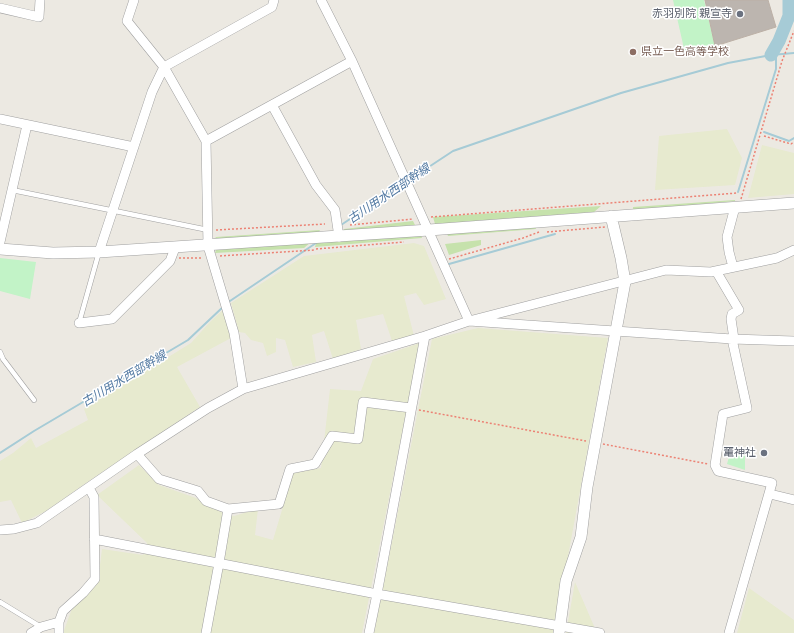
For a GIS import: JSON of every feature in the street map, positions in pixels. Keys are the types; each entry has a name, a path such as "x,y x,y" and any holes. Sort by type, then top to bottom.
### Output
{"street":[{"path":"0,8 39,17 40,0"},
{"path":"134,0 127,21 164,67 206,140 212,230 208,246 234,333 243,389"},
{"path":"100,252 152,92 164,67 272,7 274,0"},
{"path":"321,0 352,61 429,230 441,261 470,322"},
{"path":"206,140 352,61"},
{"path":"272,105 316,185 335,210 339,237"},
{"path":"0,119 134,147"},
{"path":"0,242 27,124"},
{"path":"0,249 53,253 175,253 208,246 539,222 610,222 738,203 794,203"},
{"path":"733,267 727,237 738,203"},
{"path":"559,629 566,581 581,537 587,487 625,282 621,258 610,222"},
{"path":"0,530 14,529 37,523 137,454 208,408 243,389 470,322 666,270 711,272 777,258 794,250"},
{"path":"79,323 112,319 170,261 175,253"},
{"path":"716,271 739,310 732,314 731,319 733,339 747,408 723,414 715,465 718,470 772,483 729,633"},
{"path":"470,322 733,339 794,340"},
{"path":"369,633 425,336"},
{"path":"137,454 159,479 198,491 206,501 228,509 279,504 290,469 315,464 332,436 358,439 364,402 411,408"},
{"path":"60,633 58,622 63,611 83,593 95,578 94,497 89,488"},
{"path":"770,494 794,500"},
{"path":"206,633 228,509"},
{"path":"94,539 559,629 600,633"},
{"path":"31,633 41,627 58,622"}],"lane":[{"path":"12,190 212,230"},
{"path":"79,323 100,252"},
{"path":"0,352 3,359 34,400"},
{"path":"0,602 41,627"}],"path":[{"path":"738,203 782,61 794,31"},
{"path":"764,136 791,144 794,142"},
{"path":"344,226 423,218 738,193"},
{"path":"441,261 539,232 539,222"},
{"path":"548,232 610,222"},
{"path":"212,230 325,224"},
{"path":"316,249 408,241"},
{"path":"214,256 314,250"},
{"path":"175,253 207,258"},
{"path":"411,408 715,465"}],"green space":[{"path":"673,0 704,0 715,46 685,53"},
{"path":"727,129 742,158 735,185 655,190 659,136"},
{"path":"762,145 794,153 794,194 748,198"},
{"path":"735,201 633,211 633,207"},
{"path":"601,206 594,212 435,224 433,217"},
{"path":"413,221 415,225 345,232 344,229"},
{"path":"535,226 536,229 448,236 446,231"},
{"path":"320,230 317,235 213,241 216,237"},
{"path":"421,235 422,238 315,247 316,243"},
{"path":"481,240 481,245 449,255 445,244"},
{"path":"311,242 304,248 215,253 216,250"},
{"path":"414,243 424,246 446,299 424,305 416,293 404,296 414,336 392,341 383,314 356,320 361,349 333,359 324,331 312,335 316,362 293,367 285,340 276,338 276,352 267,356 263,343 251,340 245,333 239,332 231,303 304,256"},
{"path":"0,258 36,262 30,299 0,291"},
{"path":"224,309 231,338 177,367 200,407 46,511 22,523 11,500 0,502 0,461 13,453 31,438 36,448 88,420 84,409 191,343"},
{"path":"478,328 608,338 554,633 374,633 432,339"},
{"path":"420,343 362,633 63,633 73,606 98,581 102,549 143,555 147,543 97,495 139,465 159,485 196,498 221,512 234,516 258,509 255,535 273,540 293,473 321,468 330,389 361,391 373,359"},
{"path":"745,449 745,470 727,464 731,450"},
{"path":"575,582 597,633 566,633"},
{"path":"749,588 794,620 794,633 737,633"}],"building":[{"name":"赤羽別院 親宣寺","path":"705,0 768,0 776,27 715,46"}],"waterway":[{"name":"古川用水西部幹線","path":"771,55 779,41 789,16 789,0"},
{"name":"古川用水西部幹線","path":"409,180 453,151 621,93 728,63 771,55 794,53"},
{"path":"738,192 776,69 776,54"},
{"path":"764,132 789,141 794,138"},
{"name":"古川用水西部幹線","path":"341,225 404,183"},
{"path":"449,264 555,234"},
{"name":"古川用水西部幹線","path":"227,303 316,243"},
{"name":"古川用水西部幹線","path":"0,453 34,431 188,340 224,306"}],"place":[{"name":"赤羽別院 親宣寺","path":"740,14"},
{"name":"県立一色高等学校","path":"633,52"},
{"name":"竃神社","path":"764,453"}]}
